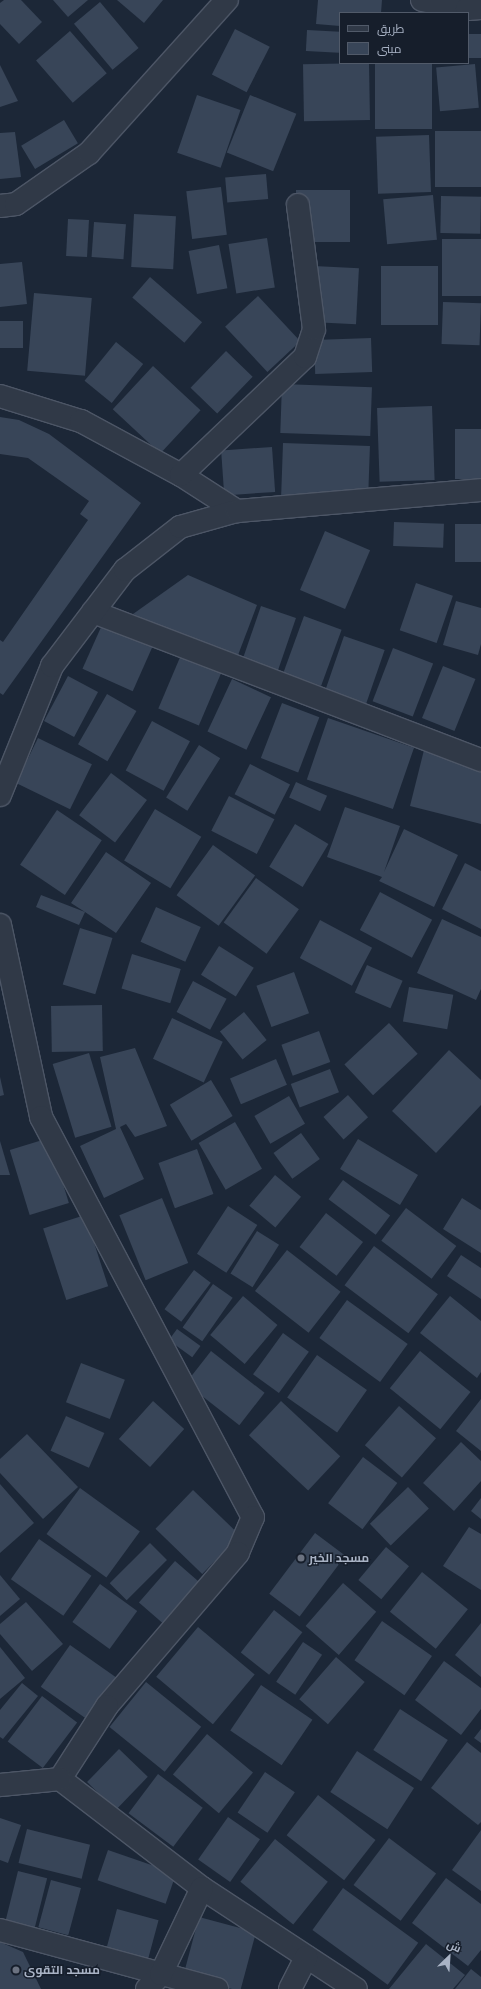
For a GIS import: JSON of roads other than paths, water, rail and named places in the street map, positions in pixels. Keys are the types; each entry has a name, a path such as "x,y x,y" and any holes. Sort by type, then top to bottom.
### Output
{"street":[{"path":"0,206 16,204 89,153 227,0"},
{"path":"422,0 467,9 481,8"},
{"path":"181,475 305,357 314,329 298,206"},
{"path":"0,396 81,422 181,475 237,511"},
{"path":"0,795 52,666 125,570 180,527 237,511 481,490"},
{"path":"93,612 481,760"},
{"path":"0,924 40,1117 253,1516 238,1553 107,1706 60,1779"},
{"path":"0,1785 60,1779 202,1888 356,1989"},
{"path":"154,1982 202,1888"},
{"path":"0,1930 154,1982 217,1989"},
{"path":"290,1989 306,1957"}],"place":[{"name":"مسجد الخير","path":"301,1558"},
{"name":"مسجد التقوى","path":"16,1970"}]}
